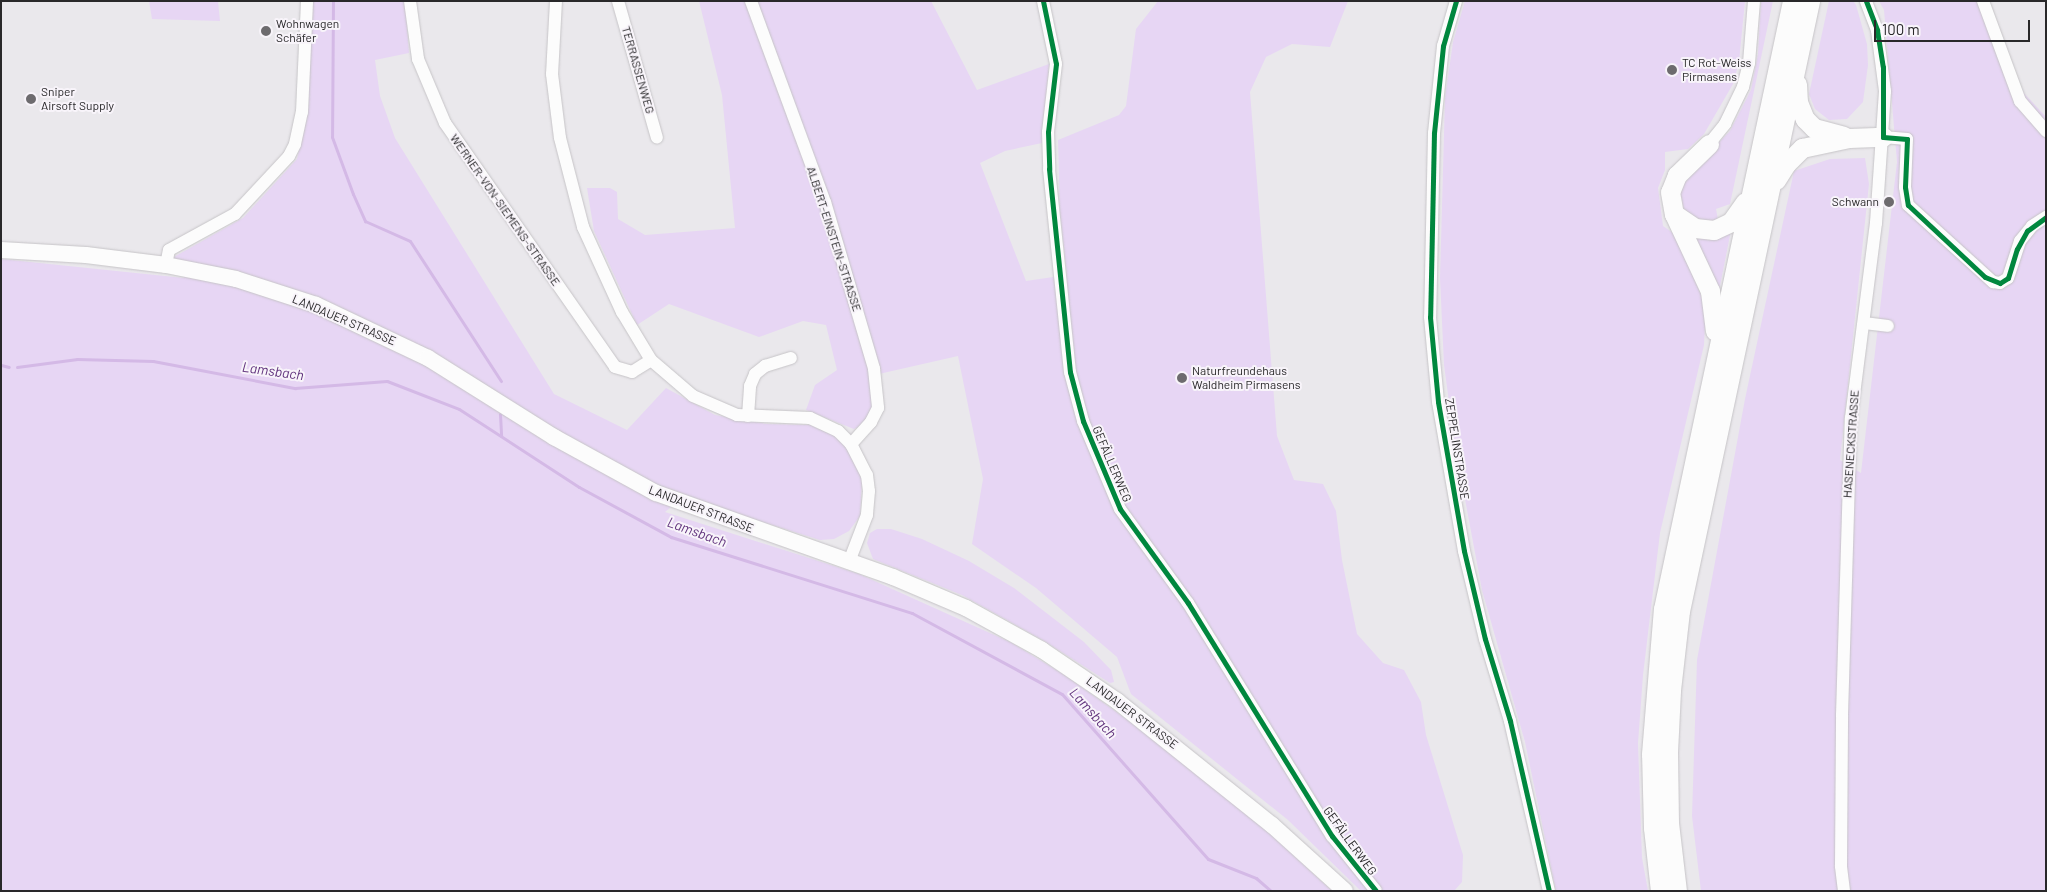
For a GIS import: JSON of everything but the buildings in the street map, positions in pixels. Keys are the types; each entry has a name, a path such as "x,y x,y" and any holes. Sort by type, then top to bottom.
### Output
{"highway":[{"path":"1660,891 1651,786 1657,656 1671,564 1792,1"},
{"path":"1677,891 1668,786 1674,658 1688,569 1810,1"},
{"path":"1797,59 1798,102 1805,118 1814,128 1849,138"},
{"path":"1767,202 1779,174 1794,154 1815,144 1849,138 1883,137"},
{"path":"1709,144 1672,182 1670,192 1674,214 1710,291 1716,325 1713,370"},
{"path":"1674,214 1695,228 1722,228 1740,212 1754,178"}],"main road":[{"name":"LANDAUER STRASSE","path":"1,250 86,255 166,265 236,280 356,322 428,358 629,480 691,507 849,562 966,608 1070,668 1118,701 1219,782 1346,891"}],"street":[{"path":"166,265 169,250 236,214 289,156 295,144 303,104 307,1"},
{"name":"WERNER-VON-SIEMENS-STRASSE","path":"410,1 418,58 445,123 615,366 632,372 651,360"},
{"path":"556,1 552,47 553,92 569,178 583,227 599,264 651,360 693,396 725,411 748,416 810,418 838,431 851,444 867,474 870,490 867,515 849,562"},
{"name":"TERRASSENWEG","path":"618,1 657,138"},
{"name":"ALBERT-EINSTEIN-STRASSE","path":"751,1 825,202 874,369 878,408 871,422 851,444"},
{"name":"GEFÄLLERWEG","path":"1043,1 1056,64 1048,132 1049,169 1070,372 1082,421 1120,509 1188,603 1332,836 1376,891"},
{"name":"ZEPPELINSTRASSE","path":"1456,1 1443,46 1434,133 1430,317 1438,402 1464,550 1485,639 1510,721 1549,891"},
{"path":"1709,144 1728,118 1743,87 1750,63 1754,1"},
{"name":"HASENECKSTRASSE","path":"1844,891 1841,866 1847,498 1851,418 1864,323 1883,137 1882,67 1877,30 1866,1"},
{"path":"1983,1 2020,101 2046,131"},
{"path":"1883,137 1907,139 1905,187 1908,205 1993,282 2000,283 2008,278 2020,241 2032,226 2046,217"},
{"path":"1864,323 1888,326"},
{"path":"748,416 750,386 755,374 765,366 791,358"}],"shaded area":[{"path":"149,1 218,1 220,21 152,19"},
{"path":"311,1 405,1 409,53 375,60 380,96 395,138 554,394 627,430 666,388 715,415 767,424 811,425 833,435 846,446 857,465 862,482 860,516 849,531 834,539 820,540 683,497 665,512 859,574 1012,643 1066,676 1154,739 1252,817 1332,891 1,891 1,259 184,278 174,257 243,218 297,159 308,112"},
{"path":"699,1 931,1 977,90 1049,64 1042,143 1005,151 980,163 1026,281 1067,275 1060,213 1058,140 1119,115 1126,106 1136,29 1158,1 1348,1 1330,47 1292,44 1266,57 1250,92 1277,436 1294,480 1323,484 1336,511 1342,560 1357,634 1383,663 1404,670 1421,702 1426,735 1463,855 1462,882 1454,891 1361,891 1288,820 1131,694 1117,657 1036,588 972,544 983,479 958,356 870,376 874,409 864,424 854,429 806,410 815,385 837,370 826,325 803,321 759,337 669,304 637,325 594,231 587,188 610,188 617,192 618,219 645,235 735,228 722,95"},
{"path":"1465,1 1745,1 1739,62 1733,84 1704,134 1688,149 1665,152 1665,170 1658,188 1663,226 1676,235 1706,307 1704,345 1660,533 1643,675 1638,743 1642,858 1648,891 1556,891 1525,742 1482,590 1455,446 1444,365 1440,278 1445,98 1453,42"},
{"path":"1761,1 1773,1 1730,204 1716,209 1718,220 1697,222 1684,210 1680,191 1686,176 1730,131 1751,90 1758,54"},
{"path":"1829,1 1853,1 1856,5 1867,44 1868,65 1863,102 1847,119 1829,120 1815,109 1809,94"},
{"path":"1879,1 1981,1 2011,79 2046,117 2046,891 1701,891 1692,816 1697,660 1745,399 1794,171 1830,159 1865,158 1869,184 1840,460 1861,473 1897,162 1884,10"},
{"path":"1731,230 1718,296 1691,236"},
{"path":"877,529 891,529 922,539 969,561 1014,588 1084,642 1111,670 1114,682 1110,683 1046,642 962,595 873,559 867,543 870,533"}],"waterway":[{"path":"333,1 332,137 353,194 365,221 410,241 501,381"},
{"name":"Lamsbach","path":"17,367 77,359 153,361 295,388 387,381 459,409 579,487 671,537 912,613 1062,694 1208,859 1256,878 1271,891"},
{"name":"Lamsbach","path":"1,365 9,367"},
{"path":"500,414 501,436"}],"cycle path":[{"path":"1043,1 1056,64 1048,132 1049,169 1070,372 1083,421 1120,509 1188,603 1332,836 1376,891"},
{"path":"1456,1 1443,46 1434,133 1430,317 1438,402 1464,551 1485,639 1510,721 1549,891"},
{"path":"1866,1 1877,30 1883,67 1883,137 1907,139 1905,187 1908,205 1985,277 2000,283 2008,278 2017,249 2027,231 2046,217"}],"place":[{"name":"Wohnwagen Schäfer","path":"266,31"},
{"name":"TC Rot-Weiss Pirmasens","path":"1672,70"},
{"name":"Sniper Airsoft Supply","path":"31,99"},
{"name":"Schwann","path":"1889,202"},
{"name":"Naturfreundehaus Waldheim Pirmasens","path":"1182,378"}]}
